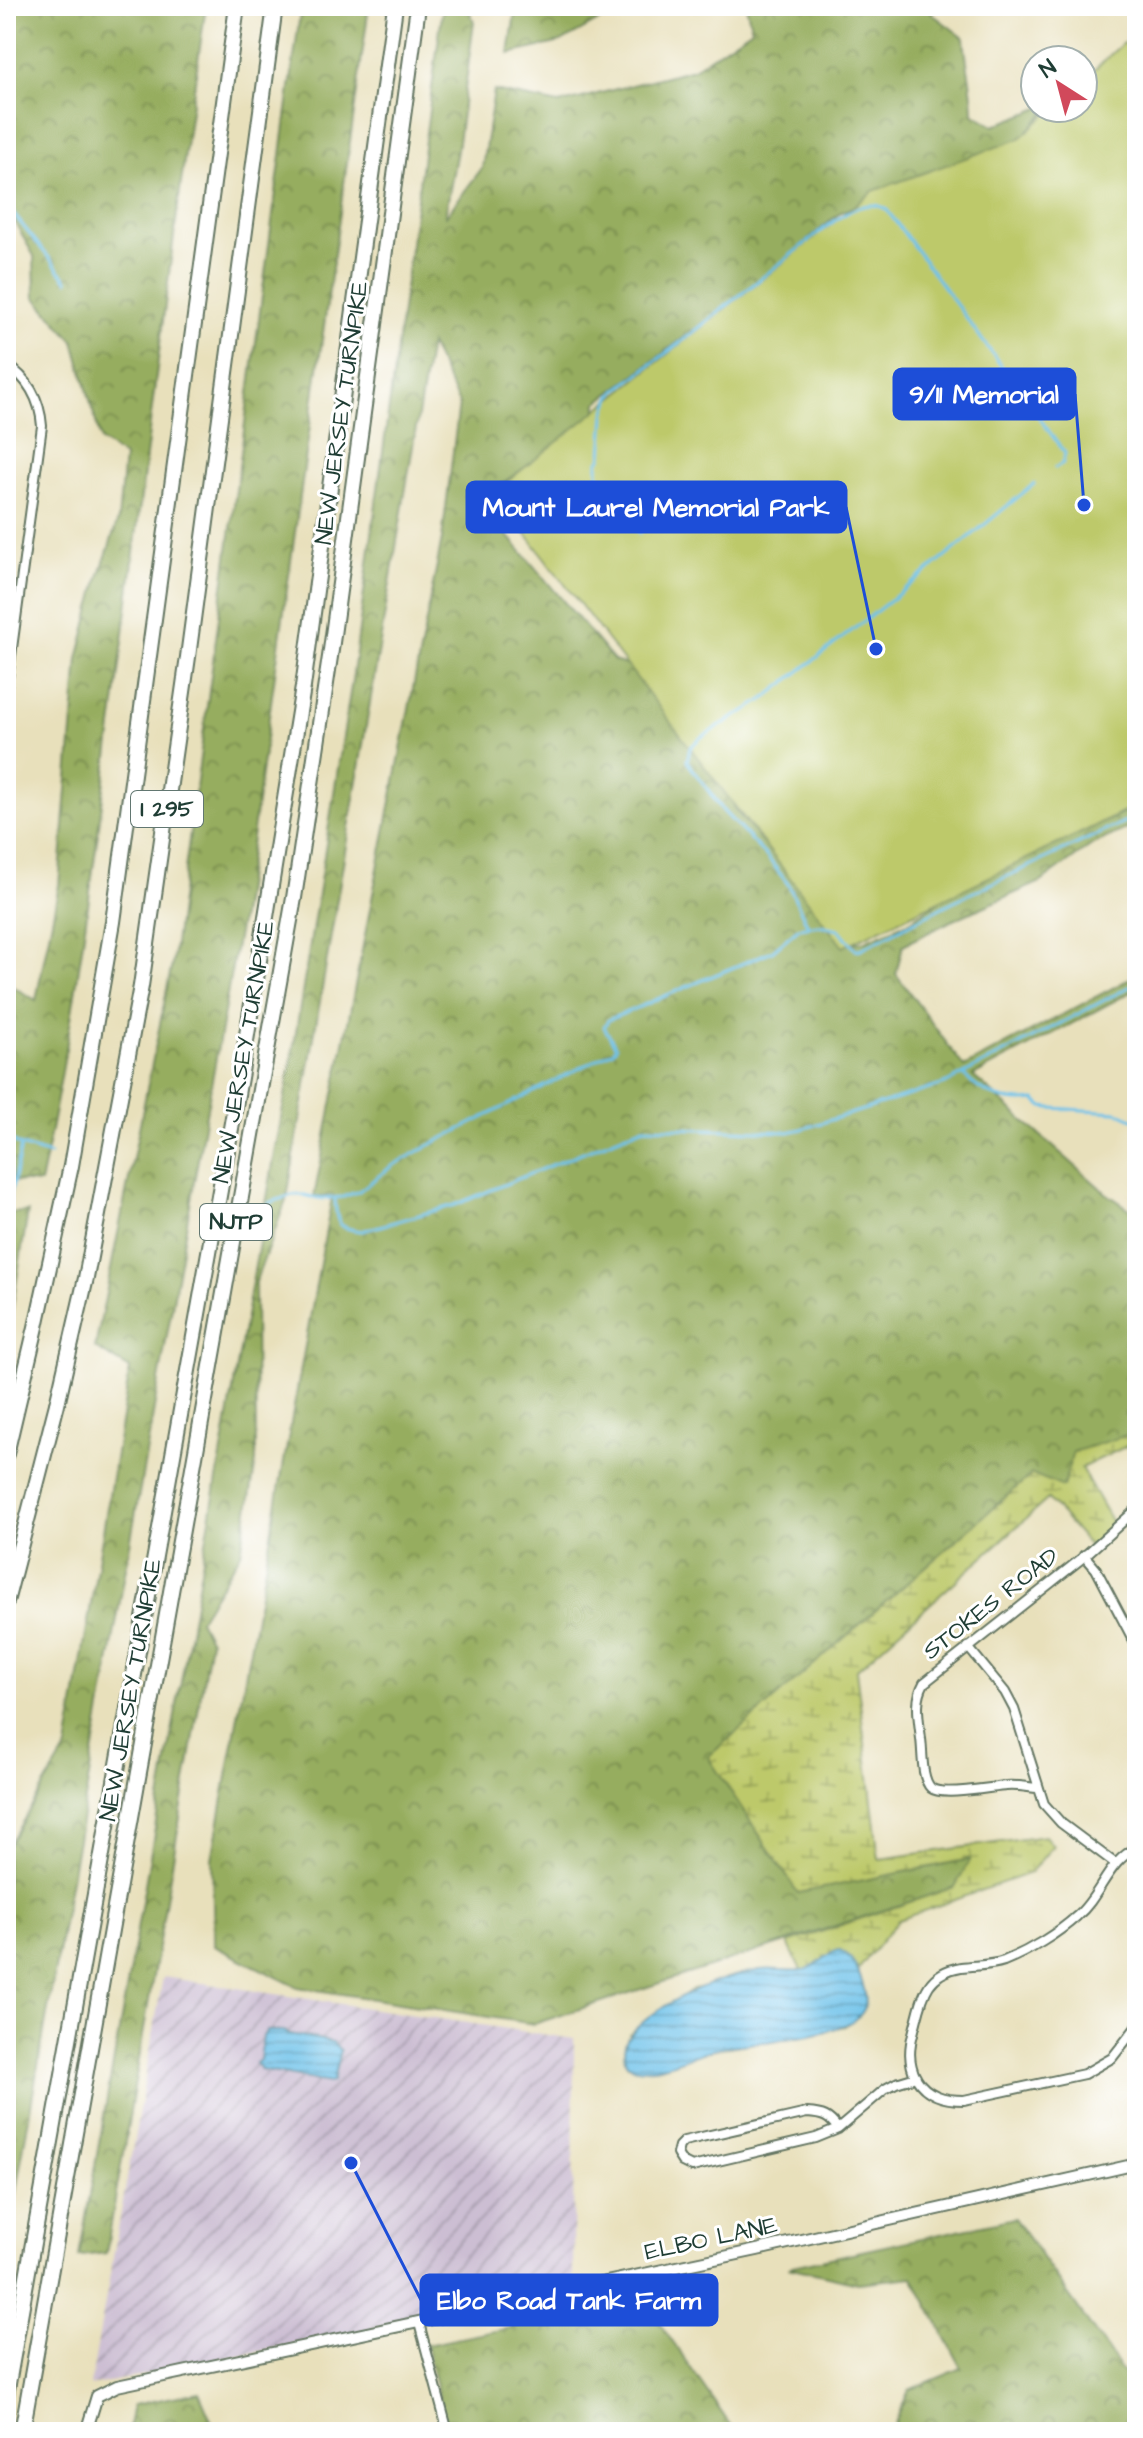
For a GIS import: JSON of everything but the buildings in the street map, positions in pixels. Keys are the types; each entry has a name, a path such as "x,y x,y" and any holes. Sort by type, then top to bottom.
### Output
{"highway":[{"name":"I 295","path":"6,1454 54,1246 100,1003 129,813 237,6"},
{"name":"I 295","path":"6,1602 47,1446 86,1278 141,986 275,6"},
{"name":"NEW JERSEY TURNPIKE","path":"6,2395 241,1072 276,858 317,588 395,6"},
{"name":"NEW JERSEY TURNPIKE","path":"22,2432 294,898 334,635 418,6"}],"street":[{"path":"6,364 31,385 39,405 42,426 6,693"},
{"name":"STOKES ROAD","path":"1037,1788 1010,1785 940,1792 930,1786 925,1772 917,1709 919,1691 924,1683 1137,1509"},
{"path":"1084,1555 1096,1569 1137,1647"},
{"path":"968,1647 1009,1700 1044,1804 1055,1818 1116,1864"},
{"path":"1137,1848 1125,1854 1116,1864 1085,1909 1051,1935 1003,1961 953,1969 929,1984 911,2041 910,2060 916,2077 927,2091 964,2100 1094,2069 1112,2058 1137,2026"},
{"path":"838,2129 830,2117 807,2113 684,2141 677,2154 682,2162 692,2167 816,2138 838,2129 885,2089 916,2077"},
{"name":"ELBO LANE","path":"86,2432 97,2396 107,2389 757,2250 1137,2164"},
{"path":"419,2323 448,2432"}],"shaded area":[{"path":"163,1977 574,2039 573,2287 90,2386"}],"green space":[{"path":"6,6 206,6 90,890 73,1008 40,1183 12,1181 9,1148 6,1146 6,983 36,1000 59,885 78,659 99,577 118,520 124,457 101,441 74,341 35,297 34,256 6,207"},
{"path":"301,6 369,6 241,916 6,2247 6,1849 67,1748 130,1369 95,1348 173,959"},
{"path":"443,6 467,6 474,22 445,217 482,168 494,91 559,104 693,69 752,29 746,6 938,6 931,13 964,38 973,113 994,126 1019,116 1019,124 1034,124 1025,134 1064,194 867,201 841,212 758,282 597,403 595,495 536,460 478,500 614,661 672,681 761,784 733,807 845,943 863,942 907,923 951,893 1137,807 1137,824 1093,844 1041,882 903,945 896,974 964,1067 1137,975 1137,989 973,1076 1106,1193 1137,1214 1137,1432 1074,1452 1063,1488 1032,1474 708,1757 798,1893 971,1859 955,1887 534,2024 297,1987 214,1946 212,1859 332,1197 314,1197 442,539 459,404 430,344 287,1198 255,1283 256,1461 241,1553 199,1620 210,1641 106,2253 79,2256 292,1057 353,674"},
{"path":"516,6 625,6 561,42 509,54"},
{"path":"1123,43 1137,44 1137,806 843,947 494,492 873,191 1019,139 1035,124 1099,124 1099,65"},
{"path":"28,1212 6,1347 6,1213"},
{"path":"1137,1432 1137,1441 1081,1468 1114,1526 1091,1548 1048,1499 856,1670 879,1859 1045,1836 1053,1846 1030,1873 898,1920 858,1970 865,2007 845,2026 628,2065 629,2034 693,1989 801,1970 788,1943 955,1887 970,1859 798,1893 708,1757 1032,1474 1063,1487 1073,1452"},
{"path":"1014,2218 1137,2392 1137,2432 891,2432 909,2390 962,2368 913,2277 858,2283 788,2267"},
{"path":"649,2308 735,2432 447,2432 426,2345 554,2319 556,2327"},
{"path":"199,2392 216,2432 128,2432 133,2405"}],"water":[{"path":"840,1950 854,1963 866,1998 864,2009 855,2019 818,2033 708,2051 655,2068 644,2069 626,2063 624,2049 632,2032 687,1993 729,1977 760,1970 809,1969"},
{"path":"267,2031 284,2031 333,2042 340,2050 333,2081 330,2083 261,2070 256,2063 260,2060 263,2036"}],"waterway":[{"path":"6,205 68,281"},
{"path":"640,533 605,498 598,477 605,414 611,397 826,227 863,206 879,206 887,210 1065,453 1063,463 1055,468"},
{"path":"808,926 788,884 724,812 687,761 690,748 700,738 763,700 1034,484"},
{"path":"269,1203 292,1195 321,1199 343,1197 359,1191 392,1166 428,1146 613,1051 616,1047 604,1027 608,1020 772,951 799,928 819,925 839,929 856,950 861,949 952,902 1137,816"},
{"path":"335,1200 340,1223 362,1231 455,1205 644,1127 788,1132 802,1129 945,1084 1137,983"},
{"path":"964,1075 987,1093 1006,1099 1035,1100 1043,1107 1051,1108 1117,1112 1137,1121"},
{"path":"6,1137 21,1146 50,1155"},
{"path":"6,1216 21,1146"}],"place":[{"name":"9/11 Memorial","path":"1084,505"},
{"name":"Mount Laurel Memorial Park","path":"876,649"},
{"name":"Elbo Road Tank Farm","path":"351,2163"}]}
